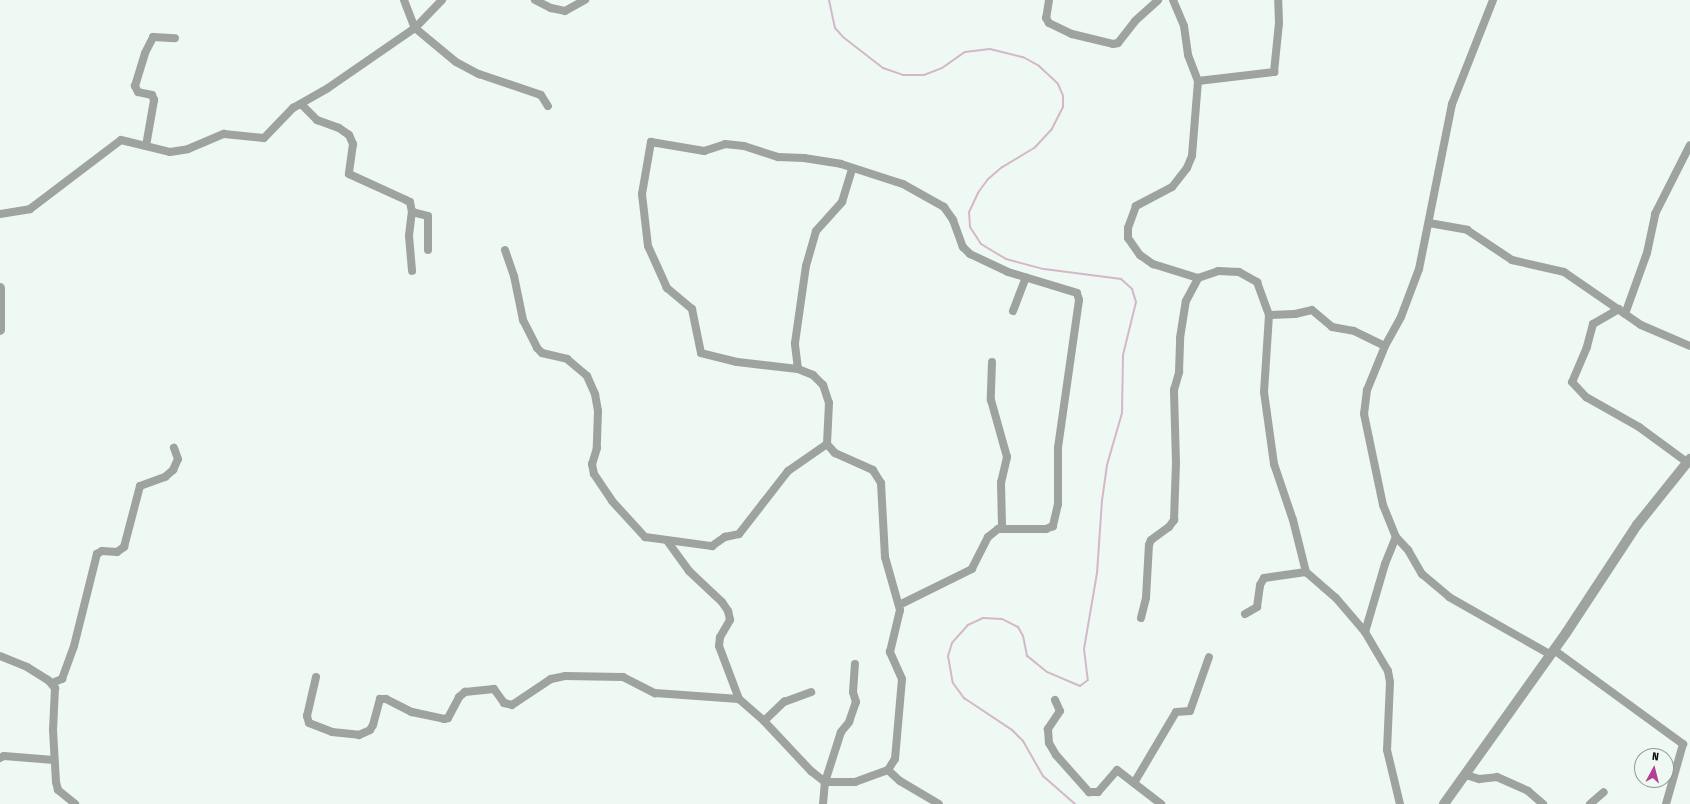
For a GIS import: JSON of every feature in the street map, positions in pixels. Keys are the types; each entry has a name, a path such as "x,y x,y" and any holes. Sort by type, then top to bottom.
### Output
{"street":[{"path":"404,0 415,28 467,68 541,95 548,106"},
{"path":"0,214 30,209 117,141 125,140 164,152 178,152 224,134 264,138 301,104 328,88 415,28 442,0"},
{"path":"535,0 551,8 564,11 585,0"},
{"path":"1049,0 1046,18 1049,23 1072,34 1113,44 1118,43 1135,21 1158,0"},
{"path":"1173,0 1184,26 1188,55 1198,81 1192,161 1172,187 1136,206 1127,234 1134,249 1146,261 1198,278 1218,271 1246,274 1257,282 1269,315 1264,392 1272,452 1306,572 1336,598 1365,632 1390,677 1386,744 1400,804"},
{"path":"1198,81 1274,72 1279,23 1278,0"},
{"path":"1493,0 1450,110 1429,223 1412,290 1401,317 1385,346 1367,390 1364,405 1383,505 1396,537 1408,550 1422,574 1439,590 1491,623 1552,653 1682,742 1683,746 1666,804"},
{"path":"146,146 154,100 152,95 138,92 135,86 145,53 153,38 175,38"},
{"path":"301,104 317,120 339,128 349,135 353,144 349,174 410,202 412,211 409,236 412,271"},
{"path":"668,542 692,575 722,602 728,611 730,620 720,637 719,646 739,699 764,721 811,771 825,782 855,782 888,770 895,759 902,682 890,652 899,605 885,557 879,479 868,466 835,453 827,444 830,414 827,395 818,378 798,369 737,362 701,353 692,309 667,288 648,246 642,194 649,144 655,142 704,151 731,144 778,157 830,162 903,184 938,203 953,220 960,241 970,254 998,268 1077,292 1079,300 1058,448 1056,520 1048,529 1002,527 988,537 972,569 899,605"},
{"path":"1444,804 1552,653 1637,525 1689,461 1639,427 1586,397 1572,382 1587,347 1594,324 1622,312 1647,253 1655,214 1690,146"},
{"path":"798,369 795,351 796,330 806,266 816,232 842,202 852,169"},
{"path":"412,211 428,216 428,250"},
{"path":"1429,223 1467,230 1512,260 1564,272 1641,325 1690,346"},
{"path":"505,250 514,276 523,320 537,348 542,353 560,355 581,368 595,394 598,428 592,464 594,474 612,501 641,534 668,542 712,546 725,537 739,534 788,471 827,444"},
{"path":"1014,311 1026,277"},
{"path":"1140,618 1146,598 1148,546 1151,540 1169,527 1174,520 1176,463 1174,390 1180,372 1180,338 1186,301 1198,278"},
{"path":"0,288 0,330"},
{"path":"1269,315 1295,314 1312,310 1332,327 1354,331 1385,346"},
{"path":"992,362 991,400 1007,457 1001,482 1002,527"},
{"path":"52,683 62,679 74,646 97,554 102,551 117,552 124,547 140,486 166,477 173,470 178,459 174,448"},
{"path":"1365,632 1385,564 1396,537"},
{"path":"1245,614 1257,607 1260,585 1264,578 1306,572"},
{"path":"0,656 27,667 52,683 55,692 54,760 56,786 75,804"},
{"path":"1134,783 1176,712 1190,711 1209,657"},
{"path":"823,804 825,782 841,732 849,722 856,702 853,692 854,664"},
{"path":"316,677 308,709 309,723 332,732 359,734 366,732 373,725 380,700 386,699 412,712 448,718 459,697 465,692 494,689 504,703 512,705 551,679 565,676 618,677 632,681 655,693 739,699"},
{"path":"764,721 784,702 811,692"},
{"path":"1055,700 1060,711 1048,729 1049,743 1056,755 1089,792 1098,792 1117,770 1161,804"},
{"path":"0,758 4,756 54,760"},
{"path":"888,770 900,780 939,804"},
{"path":"1466,775 1479,779 1497,777 1528,791 1543,804"},
{"path":"1590,804 1604,792"}],"waterway":[{"path":"829,0 835,28 843,37 883,68 903,75 924,75 942,68 965,52 990,49 1023,57 1039,66 1058,84 1063,96 1063,107 1052,129 1034,148 1002,167 988,179 978,193 969,212 970,227 981,244 1006,259 1044,269 1121,279 1132,289 1136,302 1123,355 1122,413 1107,465 1102,500 1097,573 1084,649 1088,680 1080,686 1047,672 1027,656 1023,636 1018,627 1002,619 983,618 968,625 952,643 948,656 953,683 964,698 1012,730 1023,741 1043,776 1075,804"}]}
